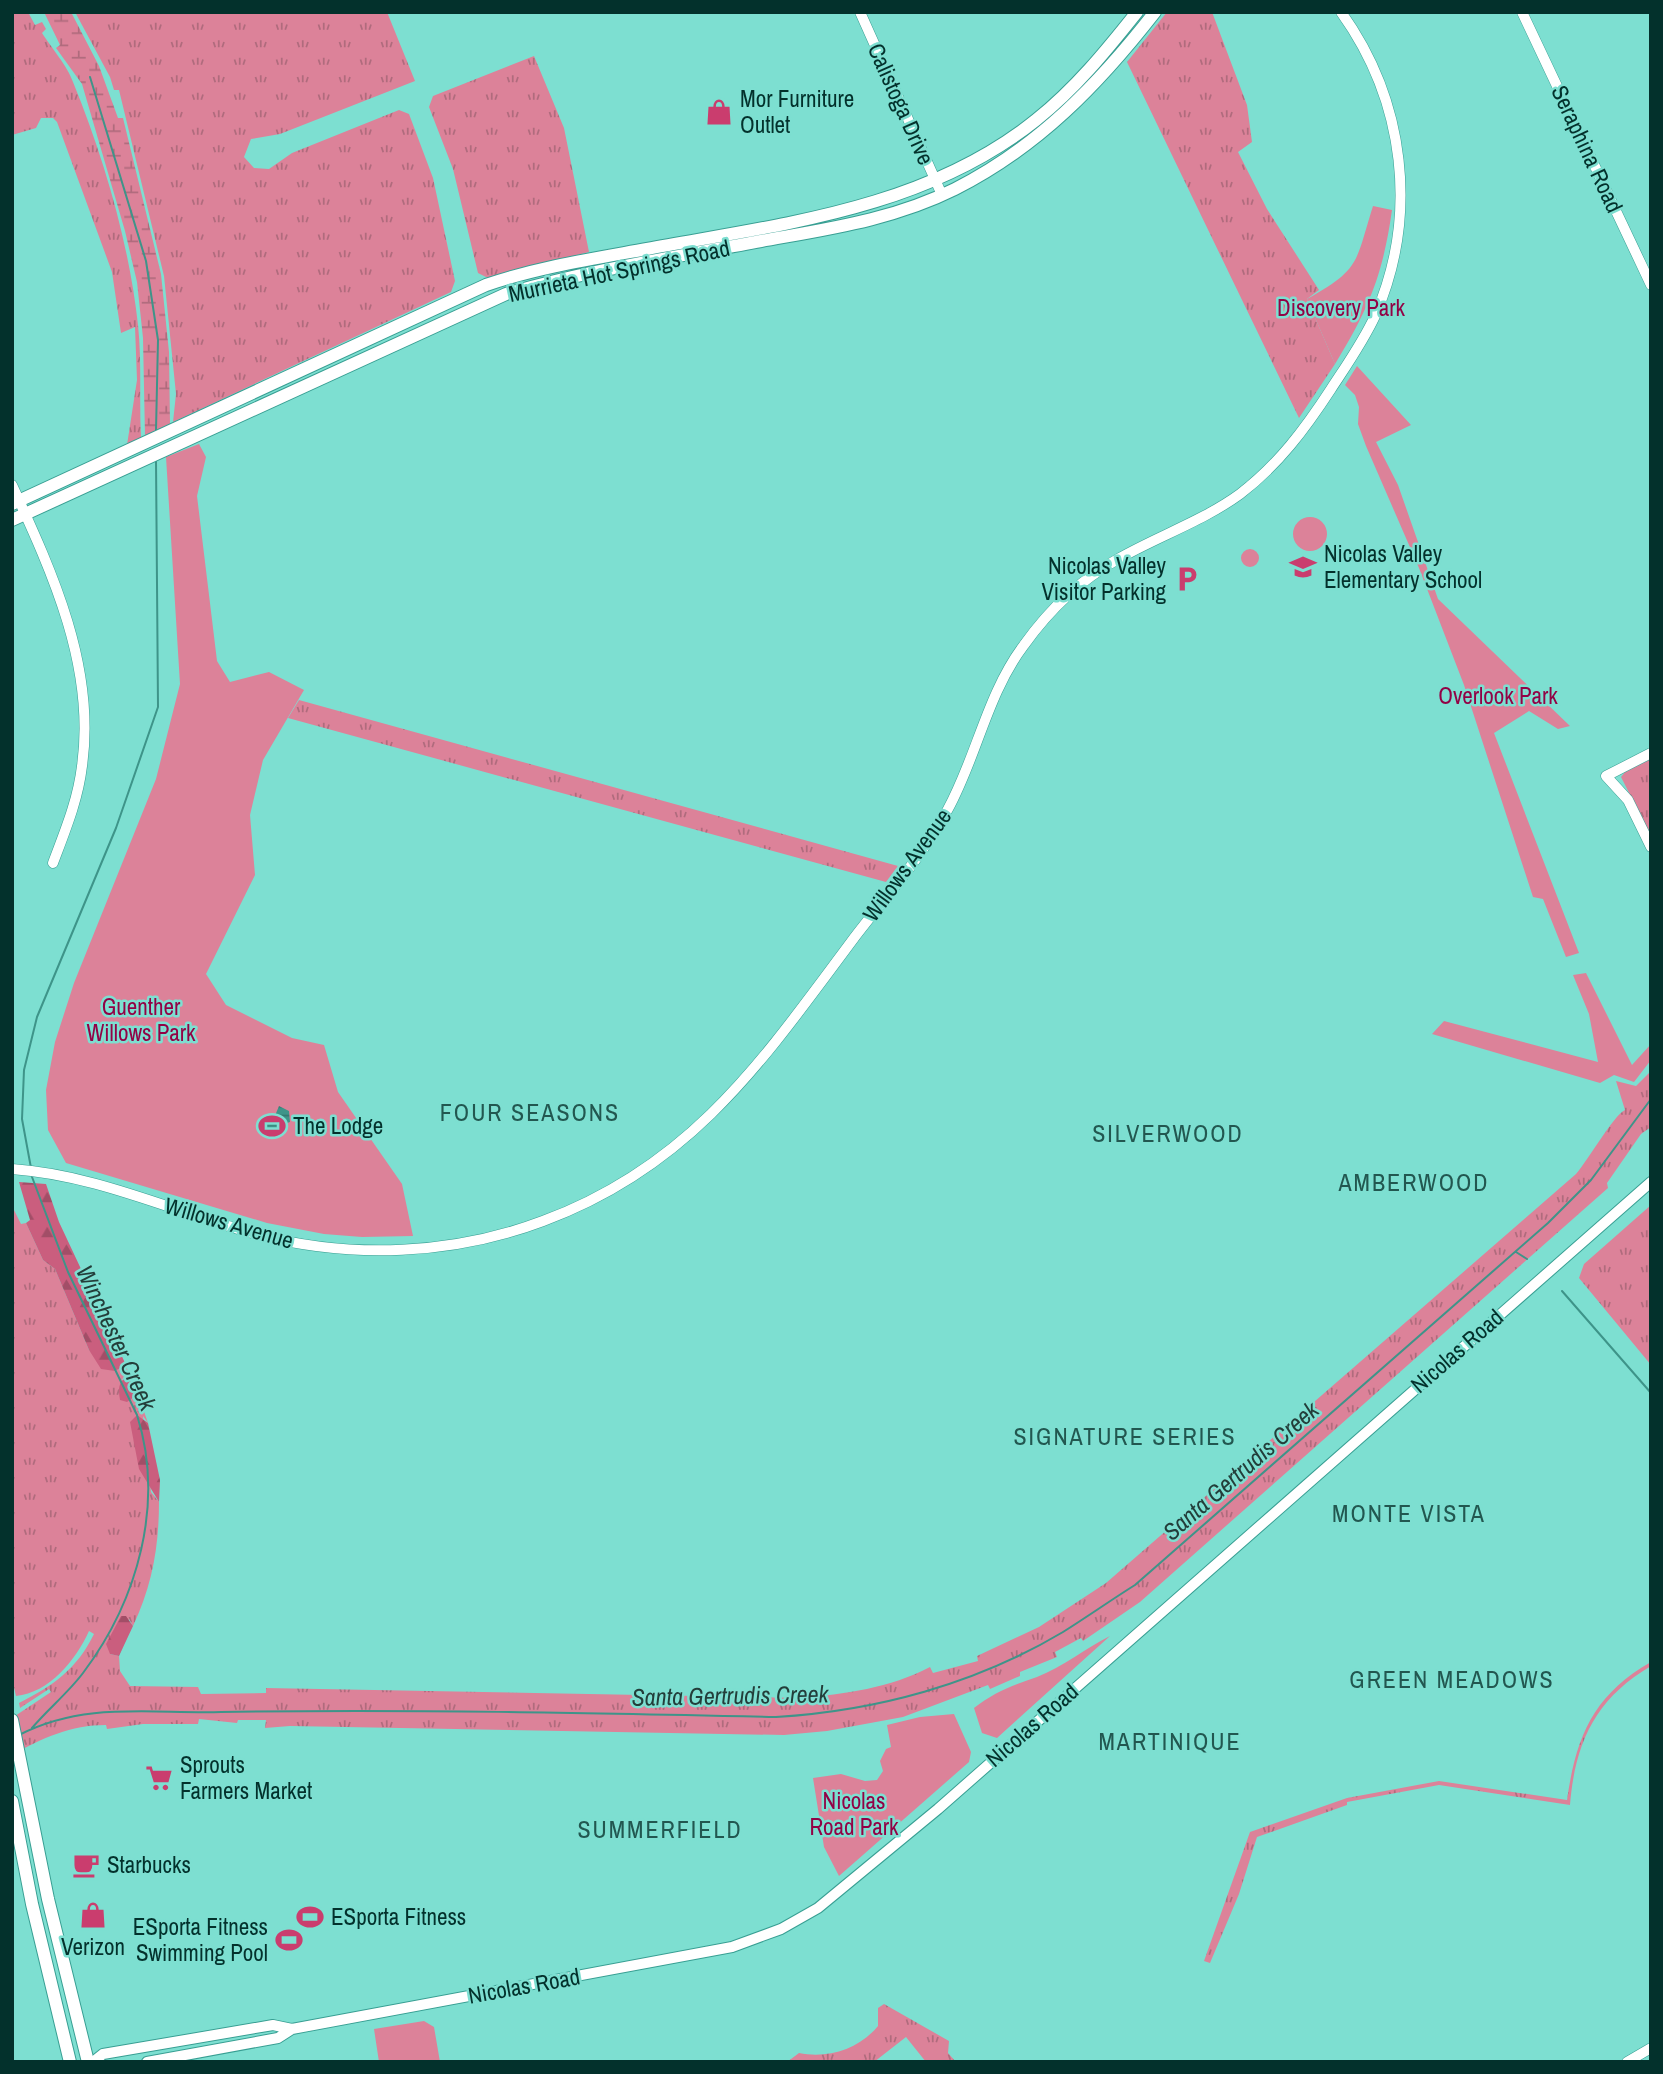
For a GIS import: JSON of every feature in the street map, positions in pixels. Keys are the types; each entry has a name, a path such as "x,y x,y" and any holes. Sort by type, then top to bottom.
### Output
{"main road":[{"name":"Murrieta Hot Springs Road","path":"16,502 460,296 514,275 849,210 936,181 980,158 1037,120 1086,74 1137,12"},
{"name":"Murrieta Hot Springs Road","path":"12,520 506,294 561,280 859,224 942,195 997,166 1068,112 1105,74 1156,12"},
{"name":"Nicolas Road","path":"91,2062 104,2054 273,2025 292,2029 704,1955 781,1929 818,1908 938,1809 1651,1182"},
{"path":"12,1720 48,1899 91,2062"},
{"path":"12,1801 32,1904 70,2062"},
{"name":"Nicolas Road","path":"147,2062 278,2038 292,2029"}],"street":[{"name":"Calistoga Drive","path":"860,12 942,195"},
{"name":"Willows Avenue","path":"12,1168 48,1171 285,1240 355,1249 420,1249 500,1235 544,1221 614,1189 659,1161 689,1136 754,1070 939,826 964,777 995,694 1013,661 1036,628 1068,595 1106,566 1214,511 1265,473 1310,421 1373,320 1397,244 1401,205 1399,158 1393,122 1381,82 1364,46 1342,12"},
{"name":"Seraphina Road","path":"1522,12 1651,285"},
{"path":"12,485 16,502 26,514 62,603 79,676 85,720 78,791 53,863"},
{"path":"1651,753 1606,776 1628,800 1651,847"},
{"path":"1627,2062 1651,2048"}],"green space":[{"path":"12,12 28,12 35,25 42,22 46,29 42,33 71,76 114,201 134,294 139,339 141,438 127,445 137,380 135,327 121,333 112,272 57,122 53,118 41,118 36,128 12,135"},
{"path":"44,12 71,12 99,66 118,118 123,118 161,274 169,352 170,424 145,436 143,338 137,282 125,231 82,84 56,48 60,45"},
{"path":"75,12 387,12 415,81 280,134 251,139 244,157 254,168 269,169 292,153 399,110 409,114 433,178 455,281 451,292 173,422 176,394 164,276 119,90 114,90 110,77"},
{"path":"1167,12 1212,12 1247,105 1252,142 1238,152 1267,209 1319,290 1307,299 1335,364 1299,418 1127,62"},
{"path":"534,56 564,128 589,252 488,278 478,273 453,169 429,107 433,96"},
{"name":"Discovery Park","path":"1373,206 1392,210 1384,253 1366,308 1335,364 1307,299 1338,280 1354,263"},
{"name":"Overlook Park","path":"1357,366 1411,425 1376,442 1398,485 1438,599 1570,726 1558,729 1529,711 1494,733 1579,953 1566,957 1543,899 1533,897 1464,685 1419,568 1366,446 1358,424 1359,407 1355,395 1345,385"},
{"name":"Guenther Willows Park","path":"199,444 206,457 197,496 217,661 230,682 269,672 304,690 263,760 250,815 255,875 206,974 226,1005 292,1038 324,1045 338,1092 402,1184 413,1236 362,1237 324,1234 267,1223 66,1163 48,1130 46,1090 55,1042 74,983 156,779 180,684 166,457"},
{"path":"1310,517 1322,522 1327,534 1322,546 1310,551 1298,546 1293,534 1298,522"},
{"path":"1250,549 1256,552 1259,558 1256,564 1250,567 1244,564 1241,558 1244,552"},
{"path":"299,700 898,866 886,882 288,718"},
{"path":"1651,759 1651,836 1621,777 1625,772"},
{"path":"1586,973 1632,1065 1651,1044 1651,1060 1634,1082 1614,1075 1600,1083 1432,1034 1444,1021 1598,1062 1589,1014 1573,975"},
{"path":"1651,1071 1651,1127 1641,1134 1607,1183 1608,1188 1140,1602 1083,1641 1081,1638 1055,1652 1057,1657 1020,1672 1020,1676 990,1689 988,1685 903,1717 827,1731 784,1735 290,1726 265,1728 266,1720 238,1720 237,1723 199,1719 198,1724 143,1724 107,1729 106,1725 81,1727 46,1738 12,1755 12,1718 51,1692 49,1689 20,1708 19,1703 43,1690 72,1667 94,1634 89,1631 69,1664 50,1682 28,1694 16,1696 12,1679 12,1206 21,1224 26,1223 43,1260 55,1269 89,1350 115,1371 126,1365 129,1376 122,1379 132,1399 138,1394 148,1423 143,1416 151,1492 159,1502 156,1550 150,1581 133,1626 129,1619 110,1654 119,1656 120,1671 130,1686 198,1687 201,1694 266,1693 266,1688 800,1698 867,1689 930,1667 933,1673 978,1661 977,1656 1039,1627 1106,1583 1576,1174 1614,1120 1625,1110 1616,1081 1636,1086"},
{"path":"19,1182 46,1184 59,1222 126,1365 115,1371 101,1369 89,1350 55,1269 43,1260 26,1223 30,1220"},
{"path":"1651,1205 1651,1365 1579,1278 1584,1264"},
{"path":"129,1376 138,1394 127,1402 120,1400 119,1389 123,1380"},
{"path":"137,1415 148,1423 160,1480 159,1502 139,1469 130,1422"},
{"path":"121,1616 126,1616 133,1626 119,1656 110,1654 106,1644"},
{"path":"1110,1636 997,1738 982,1733 974,1708 1004,1690 1056,1668"},
{"path":"1651,1662 1651,1666 1615,1693 1591,1725 1577,1762 1570,1805 1439,1785 1347,1802 1347,1805 1257,1837 1239,1894 1210,1963 1204,1961 1250,1832 1347,1798 1439,1781 1567,1800 1576,1756 1591,1720 1615,1689"},
{"name":"Nicolas Road Park","path":"954,1714 971,1752 969,1762 839,1876 824,1847 813,1778 841,1774 865,1781 877,1780 883,1771 880,1761 886,1749 891,1747 887,1725 920,1717"},
{"path":"884,2004 949,2041 948,2053 956,2062 926,2062 906,2037 874,2062 787,2062 799,2053 832,2053 862,2041 878,2026 878,2008"},
{"path":"424,2021 434,2027 440,2062 379,2062 374,2029"}],"water":[{"path":"279,1106 289,1111 290,1122 278,1126 275,1132 265,1127 265,1122 274,1118"}],"waterway":[{"path":"90,77 146,261 158,340 156,430"},
{"path":"31,1168 22,1119 24,1070 37,1017 116,828 158,707 156,460"},
{"name":"Santa Gertrudis Creek","path":"19,1735 69,1717 144,1711 429,1711 776,1717 813,1714 888,1701 924,1692 996,1666 1063,1632 1135,1585 1548,1223 1591,1180 1651,1099"},
{"name":"Winchester Creek","path":"32,1177 68,1272 137,1415 145,1448 148,1482 147,1516 141,1550 119,1614 83,1673 32,1728"},
{"path":"1516,1252 1527,1259"},
{"path":"1562,1291 1651,1393"}],"place":[{"name":"Mor Furniture Outlet","path":"719,112"},
{"name":"Nicolas Valley Elementary School","path":"1303,567"},
{"name":"Nicolas Valley Visitor Parking","path":"1187,579"},
{"name":"The Lodge","path":"272,1126"},
{"name":"Sprouts Farmers Market","path":"159,1778"},
{"name":"Starbucks","path":"86,1865"},
{"name":"Verizon","path":"93,1915"},
{"name":"ESporta Fitness","path":"310,1917"},
{"name":"ESporta Fitness Swimming Pool","path":"289,1940"}],"district":[{"name":"FOUR SEASONS","path":"530,1113"},
{"name":"SILVERWOOD","path":"1168,1134"},
{"name":"AMBERWOOD","path":"1414,1183"},
{"name":"SIGNATURE SERIES","path":"1125,1437"},
{"name":"MONTE VISTA","path":"1409,1514"},
{"name":"GREEN MEADOWS","path":"1452,1680"},
{"name":"MARTINIQUE","path":"1170,1742"},
{"name":"SUMMERFIELD","path":"660,1830"}]}
